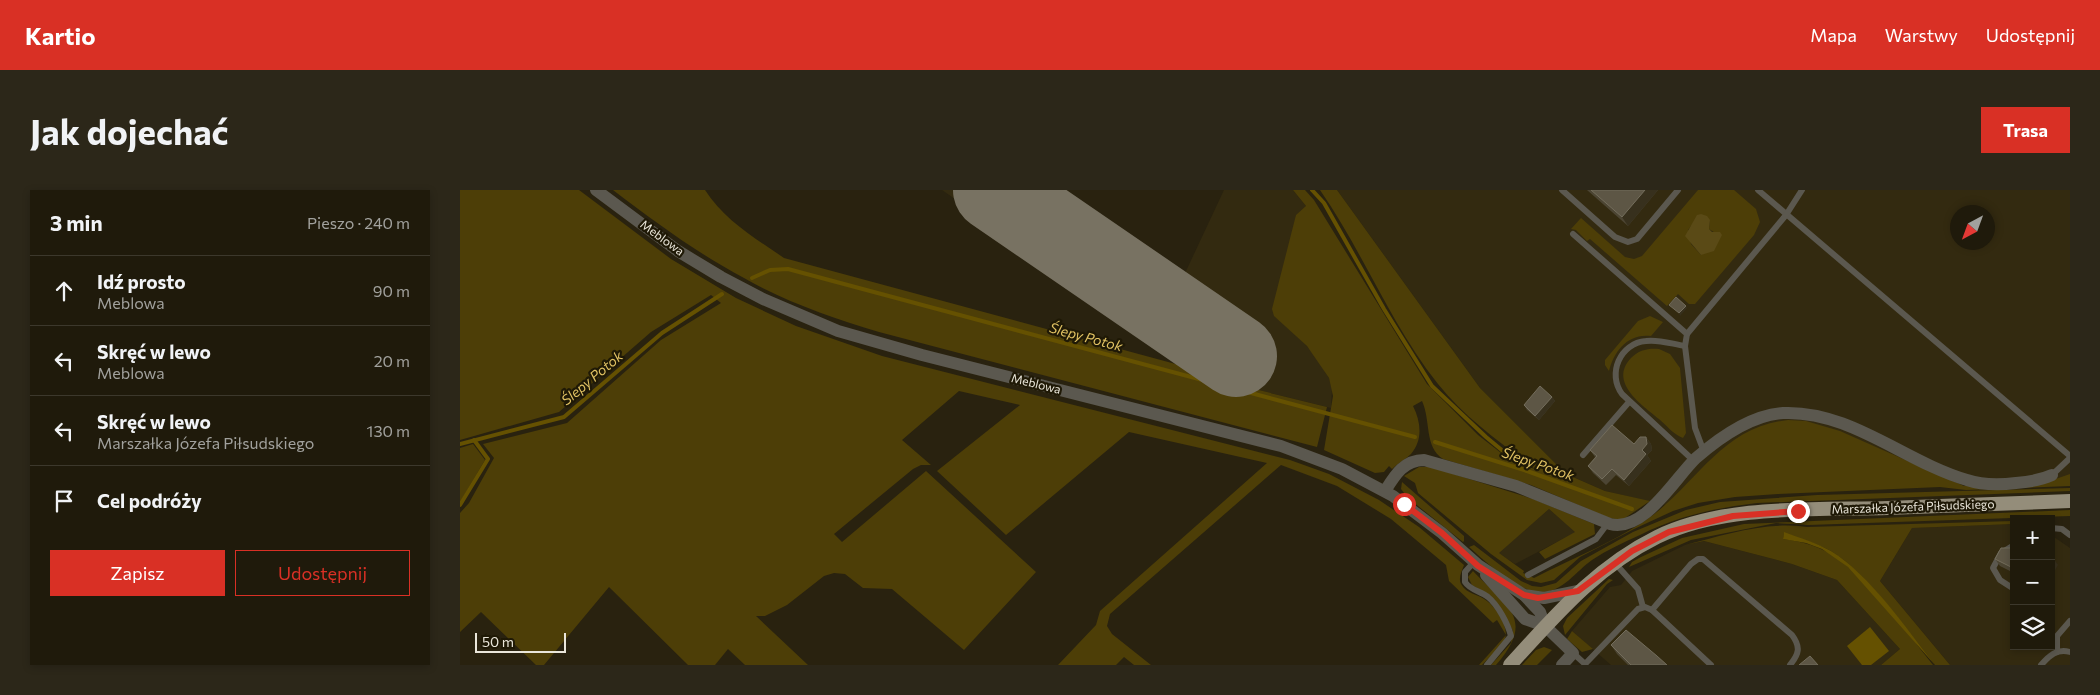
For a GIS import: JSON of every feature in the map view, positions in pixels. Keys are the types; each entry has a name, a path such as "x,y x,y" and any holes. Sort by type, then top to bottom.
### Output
{"main road":[{"name":"Marszałka Józefa Piłsudskiego","path":"1510,665 1578,591 1614,562 1669,532 1733,516 1798,511 2070,501"}],"street":[{"name":"Meblowa","path":"596,190 698,263 763,299 803,318 871,341 1280,446 1342,469 1385,491 1422,517 1476,564 1524,595 1540,612 1545,626"},
{"path":"1385,491 1404,466 1414,460 1424,460 1516,486 1608,523 1626,524 1648,510 1704,452 1733,432 1772,414 1797,413 1811,414 1841,423 1967,481 2008,484 2052,475"},
{"name":"Meblowa","path":"1476,564 1518,613 1531,622 1545,626"},
{"name":"Meblowa","path":"1524,595 1544,598 1578,591"},
{"path":"1545,626 1573,653 1562,665"}],"lane":[{"path":"1562,190 1615,236 1628,242 1637,239 1678,190"},
{"path":"1758,190 2070,457 2052,475"},
{"path":"1704,452 1695,428 1685,346 1687,334 1786,215 1802,190"},
{"path":"1573,234 1687,334"},
{"path":"1685,346 1647,340 1635,344 1628,349 1618,362 1614,374 1617,387 1629,402 1694,461"},
{"path":"1583,455 1629,402"},
{"path":"1528,575 1598,538 1608,523"},
{"path":"2055,529 2062,530 2070,536"},
{"path":"2010,547 2001,553 1993,568 2000,580 2010,586"},
{"path":"1652,610 1691,564 1704,559 1792,635 1798,649 1798,655 1790,665"},
{"path":"1614,562 1638,588 1643,607"},
{"path":"1476,564 1465,572 1464,582 1468,587 1487,596 1494,603 1511,636 1487,665"},
{"path":"1573,653 1586,665 1638,609 1643,607 1652,610 1711,665"},
{"path":"2057,652 2057,636 2070,621"},
{"path":"2041,665 2057,652 2070,652"}],"shaded area":[{"path":"460,190 579,190 671,259 736,298 796,326 882,356 1290,460 1329,474 1379,500 1419,527 1464,565 1460,577 1461,584 1469,592 1491,604 1502,620 1506,634 1497,620 1493,623 1449,581 1446,565 1391,519 1337,486 1281,465 1110,614 1107,626 1112,634 1151,665 1134,665 1124,657 1116,665 1058,665 1096,625 1100,611 1267,463 1129,432 1006,535 937,471 1020,405 959,391 902,440 931,465 921,465 913,469 834,534 842,542 926,471 1036,572 964,650 892,589 863,588 845,574 834,573 824,576 787,605 765,616 756,616 808,665 745,665 728,649 715,665 688,665 609,587 544,665 536,665 481,612 460,632 460,513 469,503 494,458 483,444 567,423 661,340 721,303 711,295 651,332 559,412 460,440"},
{"path":"613,190 705,190 731,219 751,236 784,258 1205,372 1214,379 1327,407 1317,447 879,332 827,315 776,295 727,268 677,237"},
{"path":"942,190 1042,190 1179,286 1224,190 1293,190 1306,206 1298,336 1314,354 1329,378 1332,389 1331,408 1214,379"},
{"path":"1293,190 1305,190 1314,200 1427,384 1478,435 1514,463 1535,469 1496,440 1472,419 1438,384 1406,338 1350,238 1320,190 1337,190 1480,388 1566,474 1605,491 1650,501 1622,520 1609,518 1531,485 1443,459 1437,454 1430,440 1425,408 1422,401 1413,406 1418,418 1420,431 1418,443 1411,454 1392,469 1389,466 1384,472 1375,473 1324,450 1333,396 1329,378 1307,346 1274,316 1272,309 1296,215 1306,206"},
{"path":"1337,190 2070,190 2070,484 2017,487 1920,483 1778,488 1665,505 1605,491 1566,474 1480,388"},
{"path":"1698,190 1734,190 1756,209 1760,222 1754,235 1695,304 1689,304 1678,294 1667,306 1590,239 1587,241 1576,230 1571,229 1581,218 1625,257 1634,259 1642,256","holes":["1710,220 1709,229 1717,234 1701,255 1691,244 1688,230 1694,222"]},
{"path":"1697,215 1707,216 1710,220 1709,229 1712,232 1720,232 1722,235 1714,251 1701,255 1685,236"},
{"path":"1650,316 1663,322 1651,336 1635,337 1623,345 1614,357 1609,371 1605,365 1605,360 1638,321"},
{"path":"1659,349 1670,354 1680,368 1686,433 1683,438 1673,432 1644,407 1625,384 1623,376 1625,367 1631,358 1644,350"},
{"path":"1788,420 1806,421 1840,431 1964,486 2041,484 2070,474 2070,486 1966,490 1940,487 1778,494 1735,497 1698,503 1673,511 1634,529 1580,557 1554,580 1541,583 1527,580 1491,554 1418,493 1415,483 1404,476 1419,467 1431,467 1533,499 1594,524 1595,534 1545,559 1539,552 1575,532 1549,509 1499,553 1524,571 1523,573 1534,578 1640,524 1669,501 1713,457 1746,433 1765,425"},
{"path":"473,444 485,460 460,502 460,448"},
{"path":"1402,482 1464,536 1464,541 1408,498 1401,489"},
{"path":"2070,488 2070,491 1757,503 1726,507 1654,528 1592,560 1556,589 1542,592 1523,588 1503,576 1469,547 1474,545 1521,581 1532,586 1541,587 1556,583 1581,561 1633,532 1686,510 1720,502 1817,495"},
{"path":"1549,509 1576,532 1515,564 1498,553"},
{"path":"2070,510 2070,516 2010,515 2010,518 1808,525 1776,523 1691,540 1629,567 1632,562 1641,557 1682,538 1744,524"},
{"path":"2010,521 2010,524 1912,528 1880,581 1950,665 1935,665 1900,620 1872,588 1858,573 1826,548 1784,533 1783,539 1797,541 1821,549 1836,557 1851,569 1882,600 1933,665 1881,665 1900,649 1837,580 1792,564 1704,541 1685,545 1761,527"},
{"path":"2010,524 2010,650 2055,650 2055,538 2070,548 2070,665 1950,665 1880,581 1912,528"},
{"path":"1784,532 1826,548 1846,561 1887,603 1935,665 1848,567 1822,549 1806,543 1783,539"},
{"path":"1704,541 1792,564 1837,580 1900,649 1881,665 1611,665 1572,631 1610,587 1621,585 1632,571 1685,545"},
{"path":"1473,571 1506,604 1512,613 1515,624 1511,642 1513,631 1495,600 1472,585 1468,577"},
{"path":"1609,579 1613,580 1607,584 1565,635 1563,626 1567,618"},
{"path":"1870,627 1889,651 1871,665 1862,665 1847,646"},
{"path":"1572,631 1593,649 1582,652 1567,639"},
{"path":"1506,635 1496,651 1482,665 1479,665"},
{"path":"1511,643 1496,665 1491,665"},
{"path":"1544,647 1552,650 1537,665 1522,665 1536,650"}],"building":[{"path":"1591,190 1645,190 1622,217"},
{"path":"1676,297 1686,306 1679,313 1669,305"},
{"path":"1540,386 1552,397 1535,416 1524,405"},
{"path":"1612,425 1634,444 1640,437 1646,437 1647,444 1642,450 1646,454 1624,480 1612,469 1602,479 1588,466 1597,456 1590,450"},
{"path":"2001,548 2010,548 2010,566 1995,559"},
{"path":"1626,630 1667,665 1631,665 1611,645"},
{"path":"1810,656 1818,665 1799,665"}],"waterway":[{"path":"1312,190 1324,203 1384,309 1432,386 1486,437 1527,471"},
{"name":"Ślepy Potok","path":"752,278 770,270 788,269 1415,437"},
{"name":"Ślepy Potok","path":"460,444 564,417 662,333 722,294"},
{"path":"460,505 488,459 474,440"},
{"name":"Ślepy Potok","path":"1435,442 1527,471 1632,509"}],"runway":[{"path":"994,190 1236,356"}],"route":[{"path":"1404,504 1442,533 1478,566 1518,592 1528,597 1538,598 1548,598 1578,591 1614,562 1658,536 1669,532 1733,516 1798,511"}]}
